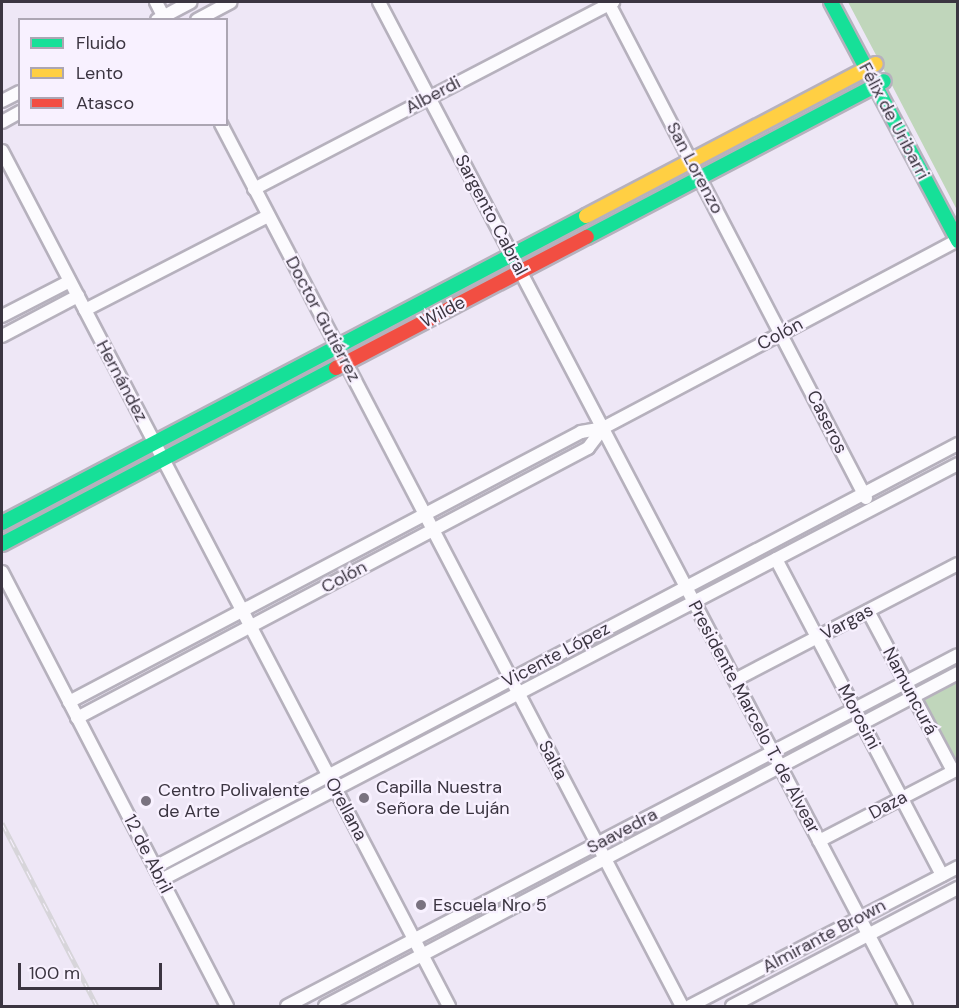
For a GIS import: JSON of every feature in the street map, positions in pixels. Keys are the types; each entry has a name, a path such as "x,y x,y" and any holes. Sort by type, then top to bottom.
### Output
{"street":[{"path":"156,2 162,18 191,2"},
{"path":"201,18 231,2"},
{"name":"Sargento Cabral","path":"380,2 603,428"},
{"name":"Alberdi","path":"254,189 610,2"},
{"name":"San Lorenzo","path":"610,2 781,334"},
{"name":"Félix de Uribarri","path":"831,2 871,66"},
{"name":"Félix de Uribarri","path":"842,2 880,83 957,219"},
{"name":"Wilde","path":"2,523 871,66"},
{"name":"Félix de Uribarri","path":"880,83 957,241"},
{"name":"Wilde","path":"2,544 880,83"},
{"path":"2,101 18,93"},
{"path":"2,122 18,113"},
{"name":"Doctor Gutiérrez","path":"221,126 424,514"},
{"name":"Hernández","path":"2,151 242,610"},
{"path":"85,310 268,216"},
{"name":"Colón","path":"69,702 581,432 603,428 957,241"},
{"path":"2,316 70,281"},
{"path":"2,336 78,296"},
{"name":"Caseros","path":"781,334 872,509"},
{"name":"Colón","path":"77,717 588,448 603,428"},
{"name":"Presidente Marcelo T. de Alvear","path":"603,428 906,1006"},
{"name":"Vicente López","path":"154,867 957,444"},
{"name":"Vicente López","path":"161,880 957,464"},
{"name":"Salta","path":"424,514 682,1006"},
{"name":"Morosini","path":"776,559 942,874"},
{"name":"Vargas","path":"735,680 957,564"},
{"name":"12 de Abril","path":"2,572 227,1006"},
{"name":"Orellana","path":"242,610 449,1006"},
{"name":"Namuncurá","path":"868,611 955,770"},
{"name":"Saavedra","path":"287,1006 957,655"},
{"name":"Saavedra","path":"325,1006 957,673"},
{"name":"Daza","path":"819,841 955,770"},
{"name":"Almirante Brown","path":"690,1006 957,867"},
{"name":"Almirante Brown","path":"732,1006 957,888"}],"green space":[{"path":"848,2 957,2 957,210 885,72"},
{"path":"957,678 957,762 955,764 920,697"}],"railway":[{"path":"2,823 97,1006"}],"traffic: fast":[{"path":"831,2 958,241"},
{"path":"587,237 884,81"},
{"path":"2,523 586,216"},
{"path":"2,544 336,368"}],"traffic: slow":[{"path":"586,216 875,64"}],"traffic: jam":[{"path":"336,368 587,237"}],"place":[{"name":"Capilla Nuestra Señora de Luján","path":"364,798"},
{"name":"Centro Polivalente de Arte","path":"146,801"},
{"name":"Escuela Nro 5","path":"421,905"}]}
